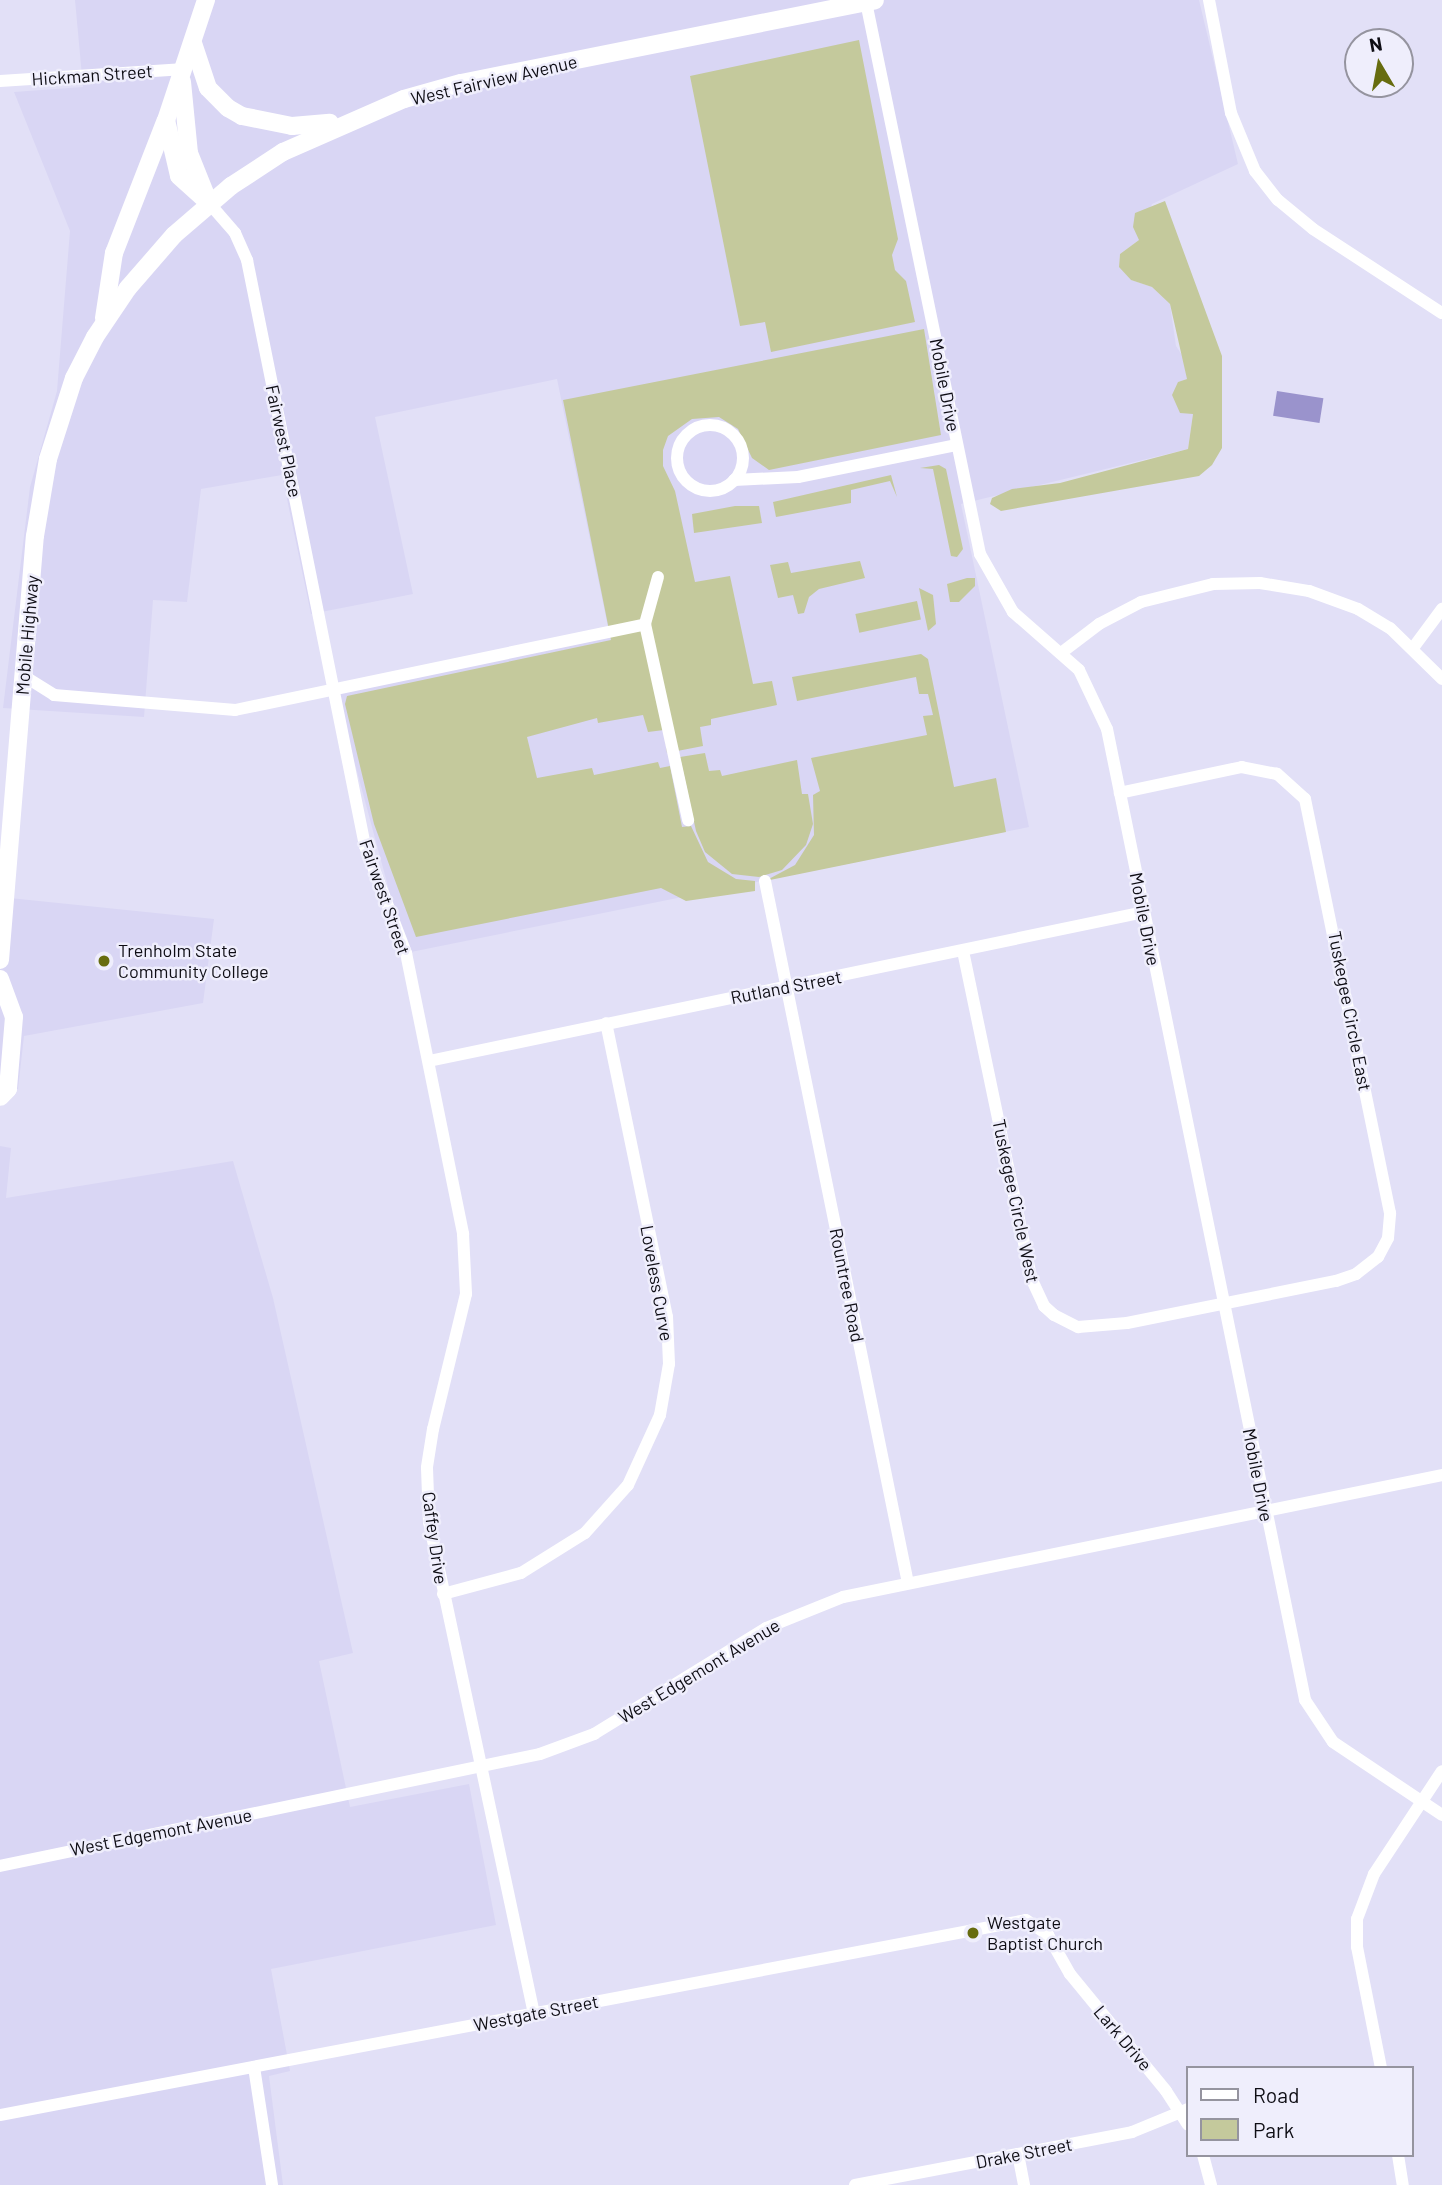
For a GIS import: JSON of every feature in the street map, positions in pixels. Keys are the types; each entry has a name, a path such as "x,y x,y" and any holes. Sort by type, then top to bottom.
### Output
{"main road":[{"path":"104,322 114,253 184,73 205,0"},
{"name":"West Fairview Avenue","path":"104,322 174,234 209,203 283,152 344,121 461,83 871,1"},
{"path":"192,43 208,88 242,116 292,126 344,121"},
{"path":"184,73 189,153 209,203"},
{"path":"166,120 179,176 209,203"},
{"name":"Mobile Highway","path":"0,960 35,536 48,459 74,378 104,322"},
{"path":"0,979 14,1017 8,1089 0,1097"}],"street":[{"path":"1209,0 1231,113 1255,171 1278,200 1313,229 1442,313"},
{"name":"Mobile Drive","path":"871,1 974,534 988,574 1013,612 1079,670 1099,705 1120,793 1301,1687 1311,1713 1333,1742 1442,1815"},
{"name":"Hickman Street","path":"0,81 184,73"},
{"name":"Fairwest Place","path":"209,203 235,233 247,260 335,690"},
{"path":"734,480 743,455 730,431 704,425 681,440 678,467 684,479 709,491 734,480 798,477 956,445"},
{"path":"658,577 645,624 688,820"},
{"path":"1061,653 1099,624 1141,602 1191,587 1238,582 1285,586 1335,599 1380,621 1413,648 1442,680"},
{"path":"1413,648 1442,608"},
{"path":"24,676 54,695 227,711 645,624"},
{"name":"Fairwest Street","path":"335,690 365,846 407,953 429,1061"},
{"name":"Tuskegee Circle East","path":"1120,793 1220,771 1267,769 1296,787 1308,806 1314,828 1387,1194 1388,1238 1378,1257 1351,1276 1223,1304"},
{"name":"Rountree Road","path":"765,881 908,1583"},
{"name":"Rutland Street","path":"429,1061 1144,912"},
{"name":"Tuskegee Circle West","path":"963,951 1032,1280 1044,1306 1066,1323 1092,1328 1223,1304"},
{"name":"Loveless Curve","path":"443,1594 521,1573 585,1533 628,1485 660,1415 669,1364 667,1317 606,1023"},
{"name":"Caffey Drive","path":"429,1061 467,1269 463,1318 427,1468 429,1522 534,2014"},
{"name":"West Edgemont Avenue","path":"0,1866 540,1754 594,1734 789,1617 843,1597 1442,1475"},
{"path":"1381,2066 1357,1947 1357,1919 1366,1889 1442,1771"},
{"name":"Westgate Street","path":"0,2115 1026,1920 1043,1929 1058,1951"},
{"name":"Lark Drive","path":"1058,1951 1070,1974 1184,2111"},
{"path":"254,2067 272,2185"},
{"name":"Drake Street","path":"855,2185 1132,2132 1184,2111"},
{"path":"1017,2154 1024,2185"},
{"path":"1204,2157 1211,2185"},
{"path":"1398,2157 1403,2185"}],"shaded area":[{"path":"75,0 1199,0 1238,164 1152,204 1139,240 1120,254 1119,266 1131,280 1152,287 1170,304 1176,346 1186,361 1187,379 1178,382 1193,414 1188,449 961,504 1029,827 406,953 335,690 609,632 557,379 375,417 413,594 311,614 282,475 201,489 187,602 153,600 144,717 3,708 30,487 57,391 70,231 14,92 83,87"},
{"path":"1277,391 1323,398 1320,423 1273,416"},
{"name":"Trenholm State Community College","path":"0,897 214,919 203,1003 24,1036 18,1089 0,1085"},
{"path":"0,1146 11,1148 6,1198 233,1161 273,1298 353,1653 319,1661 350,1807 469,1784 496,1925 271,1969 290,2071 269,2076 283,2185 0,2185"}],"green space":[{"path":"859,40 898,239 892,255 895,270 906,281 915,322 771,352 765,322 740,326 690,76"},
{"path":"1165,201 1222,356 1222,448 1212,465 1199,476 1001,511 990,504 992,498 1012,489 1060,483 1188,449 1193,414 1180,413 1172,395 1178,382 1187,379 1170,304 1152,287 1131,280 1119,267 1120,254 1139,240 1133,227 1135,213"},
{"path":"924,329 941,435 769,470 752,458 738,429 719,417 692,419 668,436 663,450 663,466 675,491 695,582 730,576 753,684 772,681 777,705 711,719 711,725 700,727 703,746 667,753 664,730 648,732 643,715 598,723 597,718 527,737 537,778 592,768 594,775 658,762 660,768 670,766 682,827 691,826 708,862 736,879 755,881 755,891 686,901 661,888 416,937 374,824 345,704 347,696 611,640 563,400"},
{"path":"939,465 946,469 963,549 957,557 951,556 933,469 920,468"},
{"path":"891,475 897,497 890,481 851,490 851,503 776,517 773,502"},
{"path":"735,506 759,506 762,523 694,533 692,514"},
{"path":"860,561 865,578 819,589 809,597 804,613 798,614 793,595 778,598 770,565 788,562 791,573"},
{"path":"975,578 975,586 959,602 950,602 947,584"},
{"path":"919,588 933,595 936,624 928,631"},
{"path":"917,601 921,620 859,633 855,614"},
{"path":"921,654 928,659 954,787 996,778 1006,832 765,881 795,865 814,835 813,795 820,791 811,758 927,735 923,716 933,715 928,694 919,694 916,677 797,701 792,677"},
{"path":"705,753 709,771 720,770 722,776 797,760 802,794 808,794 813,824 806,845 782,870 759,877 732,874 705,852 696,831 680,757"}],"place":[{"name":"Trenholm State Community College","path":"104,961"},
{"name":"Westgate Baptist Church","path":"973,1933"}]}
